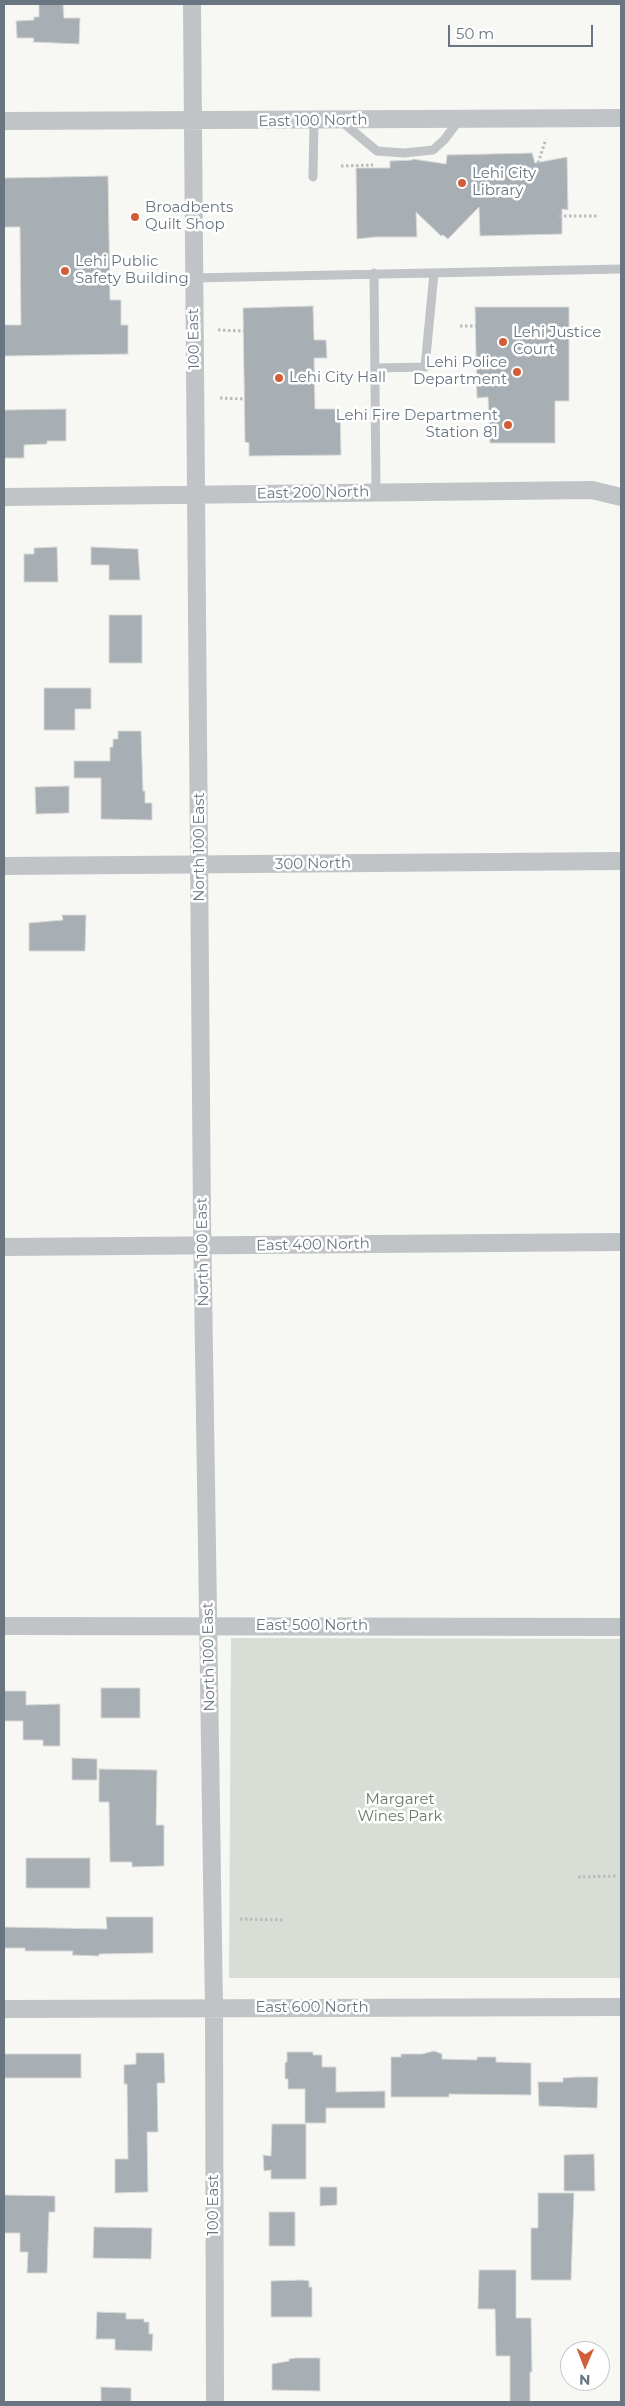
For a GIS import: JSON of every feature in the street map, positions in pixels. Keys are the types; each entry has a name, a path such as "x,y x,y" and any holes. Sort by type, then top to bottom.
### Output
{"street":[{"name":"100 East","path":"192,4 194,122 193,278 197,495"},
{"name":"East 100 North","path":"4,121 194,122 621,118"},
{"name":"East 200 North","path":"4,497 592,490 621,496"},
{"name":"North 100 East","path":"197,495 203,1246 214,2008"},
{"name":"300 North","path":"4,866 200,866 621,861"},
{"name":"East 400 North","path":"4,1247 621,1242"},
{"name":"East 500 North","path":"4,1626 621,1627"},
{"name":"East 600 North","path":"4,2009 621,2007"},
{"name":"100 East","path":"214,2008 215,2402"}],"lane":[{"path":"341,120 377,151 404,153 433,150 444,140 460,119"},
{"path":"313,177 314,121"},
{"path":"193,278 374,273 621,270"},
{"path":"375,368 425,367 434,272"},
{"path":"374,273 376,492"}],"path":[{"path":"538,163 546,139"},
{"path":"341,166 379,165"},
{"path":"559,216 599,216"},
{"path":"460,326 476,326"},
{"path":"218,330 244,331"},
{"path":"220,398 244,399"},
{"path":"578,1877 617,1876"},
{"path":"240,1919 283,1920"}],"green space":[{"name":"Margaret Wines Park","path":"231,1638 621,1639 621,1978 229,1978"}],"building":[{"path":"39,4 63,4 64,18 80,18 79,44 33,42 34,38 17,38 16,21 34,20 34,17 39,17"},
{"name":"Lehi City Library","path":"532,153 535,163 567,157 568,210 562,209 562,234 480,236 479,207 448,239 443,235 441,236 416,212 417,237 357,239 356,168 390,168 390,161 413,159 446,164 447,155"},
{"name":"Lehi Public Safety Building","path":"108,176 110,300 121,300 121,325 128,325 128,354 4,356 4,325 21,325 20,227 4,227 4,178"},
{"name":"Lehi City Hall","path":"313,306 314,340 326,340 327,358 314,358 315,409 340,409 341,455 249,456 249,443 245,442 243,308"},
{"path":"475,307 569,307 569,401 555,401 555,443 490,443 488,397 477,398"},
{"path":"66,409 66,441 47,441 47,444 24,445 24,458 4,458 4,410"},
{"path":"57,547 58,582 24,582 24,554 34,554 34,548"},
{"path":"91,547 138,549 140,580 109,580 109,565 91,565"},
{"path":"109,615 142,615 142,663 109,663"},
{"path":"44,688 91,688 91,709 75,709 75,730 44,730"},
{"path":"118,731 141,731 143,791 145,791 145,803 152,803 152,820 101,819 101,778 74,778 74,761 110,761 110,747 113,747 113,739 118,739"},
{"path":"69,786 69,813 36,814 35,787"},
{"path":"62,915 86,915 85,951 29,951 29,923 63,920"},
{"path":"101,1688 140,1688 140,1718 101,1718"},
{"path":"4,1691 26,1691 26,1705 60,1704 60,1746 43,1746 43,1740 23,1740 23,1721 4,1721"},
{"path":"72,1758 97,1759 97,1780 72,1780"},
{"path":"99,1769 157,1770 156,1825 164,1825 164,1866 132,1867 132,1862 110,1862 109,1802 99,1802"},
{"path":"26,1858 90,1858 90,1888 26,1888"},
{"path":"106,1917 153,1917 153,1953 99,1954 99,1956 72,1955 73,1951 25,1951 25,1948 4,1948 4,1927 107,1929"},
{"path":"434,2051 442,2054 442,2059 477,2060 477,2057 496,2057 496,2062 531,2063 531,2095 449,2094 449,2097 391,2097 391,2057 401,2057 401,2054 422,2054"},
{"path":"287,2052 313,2052 313,2055 322,2055 322,2067 336,2067 336,2092 385,2091 385,2108 326,2108 326,2123 305,2123 305,2089 288,2089 288,2079 285,2079"},
{"path":"136,2053 164,2053 165,2083 157,2083 158,2132 147,2132 148,2192 115,2193 115,2159 128,2159 127,2084 124,2084 124,2065 136,2064"},
{"path":"4,2054 81,2054 81,2078 4,2078"},
{"path":"598,2077 597,2108 539,2106 538,2082 563,2082 563,2078"},
{"path":"272,2124 306,2124 306,2179 271,2179 271,2170 264,2171 263,2155 271,2156"},
{"path":"594,2154 595,2191 564,2191 564,2155"},
{"path":"320,2187 337,2187 337,2205 320,2206"},
{"path":"538,2193 574,2193 571,2280 531,2280 531,2228 538,2228"},
{"path":"4,2195 55,2196 55,2212 49,2212 47,2273 27,2273 28,2252 20,2252 20,2233 4,2233"},
{"path":"269,2212 295,2212 295,2246 269,2246"},
{"path":"94,2227 152,2228 151,2259 93,2258"},
{"path":"479,2270 516,2270 516,2318 531,2318 532,2372 530,2372 530,2402 510,2402 510,2356 496,2356 495,2309 478,2309"},
{"path":"271,2281 309,2281 309,2287 312,2287 312,2317 271,2317"},
{"path":"97,2312 126,2313 126,2319 144,2319 144,2322 149,2322 149,2334 153,2334 152,2351 115,2350 115,2339 96,2339"},
{"path":"296,2358 320,2358 320,2391 272,2390 272,2364"},
{"path":"101,2387 131,2388 131,2402 101,2402"}],"place":[{"name":"Lehi City Library","path":"462,183"},
{"name":"Broadbents Quilt Shop","path":"135,217"},
{"name":"Lehi Public Safety Building","path":"65,271"},
{"name":"Lehi Justice Court","path":"503,342"},
{"name":"Lehi Police Department","path":"517,372"},
{"name":"Lehi City Hall","path":"279,378"},
{"name":"Lehi Fire Department Station 81","path":"508,425"}]}
